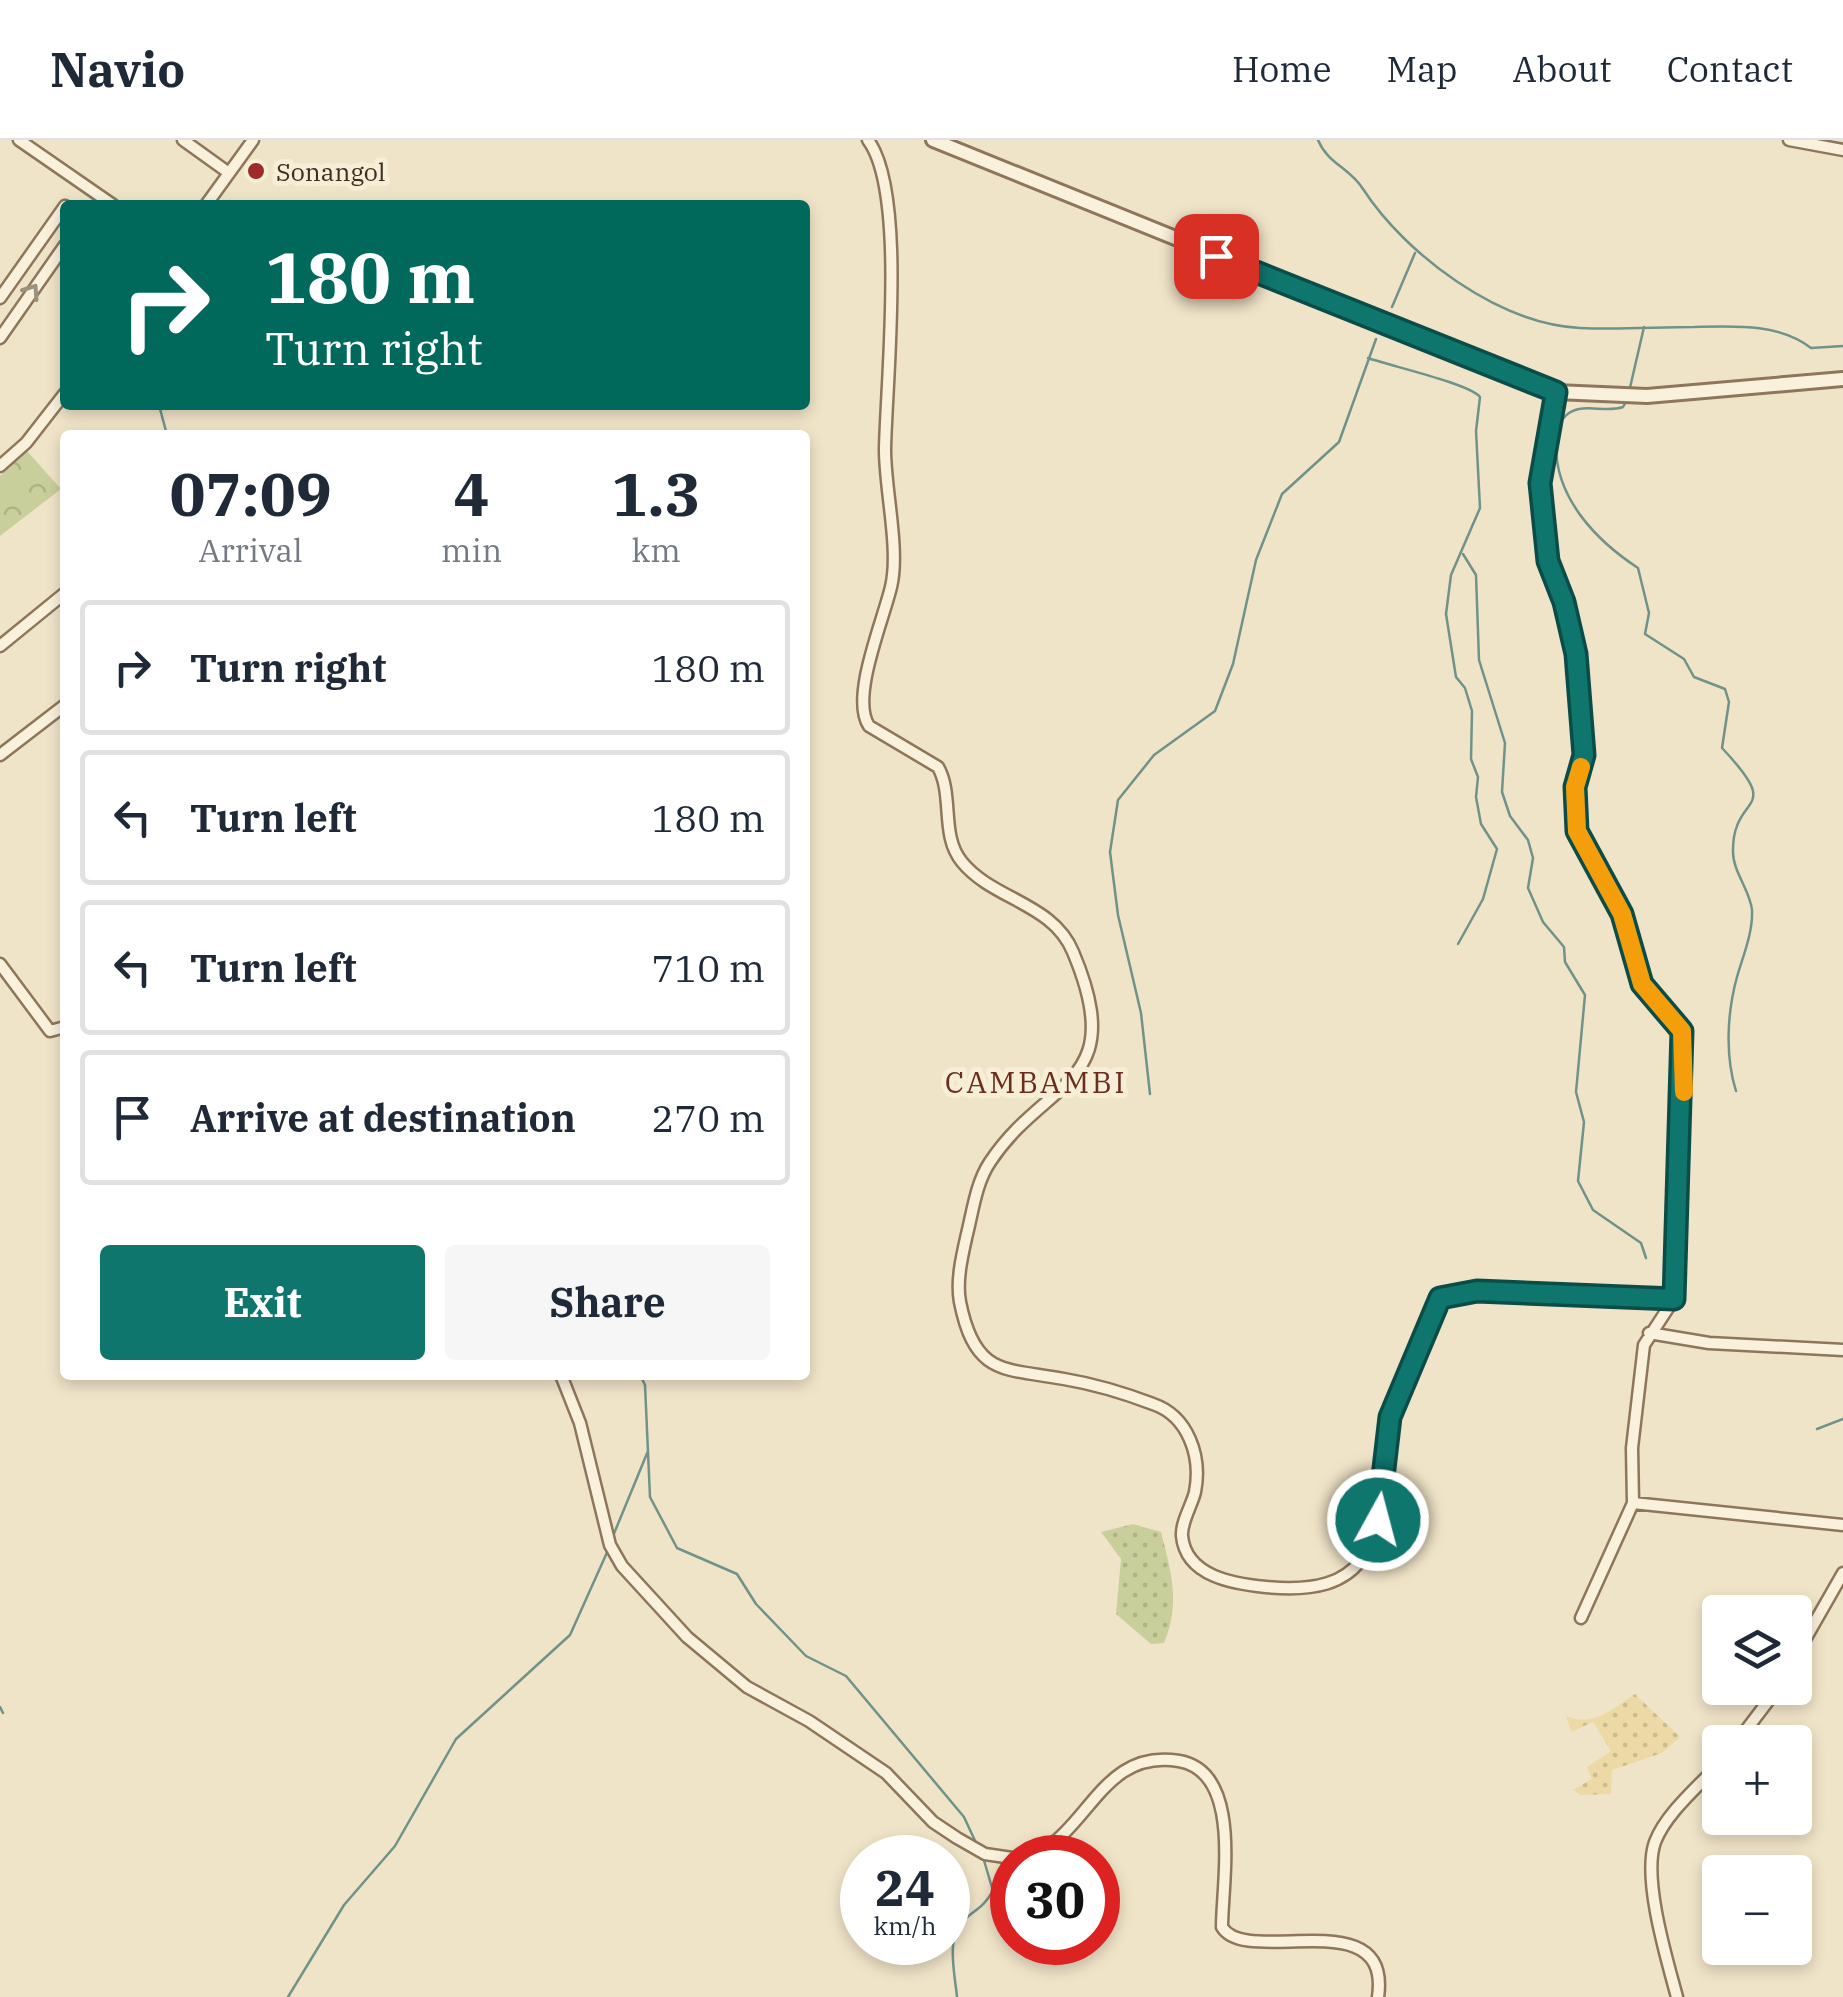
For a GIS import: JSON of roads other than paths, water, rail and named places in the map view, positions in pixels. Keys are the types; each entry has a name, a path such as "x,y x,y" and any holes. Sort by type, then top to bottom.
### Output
{"street":[{"path":"19,140 96,200"},
{"path":"183,140 229,173"},
{"path":"210,200 253,140"},
{"path":"868,140 878,158 891,263 885,450 893,580 865,684 863,717 870,726 938,767 958,856 976,875 1040,912 1064,935 1074,952 1090,1012 1090,1045 1080,1072 998,1151 977,1192 959,1297 965,1322 986,1359 1012,1374 1077,1381 1127,1395 1159,1406 1179,1419 1193,1450 1196,1470 1182,1536 1196,1564 1226,1583 1314,1590 1344,1578 1370,1542 1383,1489 1390,1417 1440,1298 1477,1291 1674,1299"},
{"path":"933,140 1556,392 1646,396 1843,379"},
{"path":"1790,140 1843,150"},
{"path":"69,200 80,184"},
{"path":"0,298 60,213"},
{"path":"0,338 60,251"},
{"path":"1556,392 1540,483 1548,561 1564,602 1576,654 1584,744 1575,787 1577,831 1622,914 1642,984 1682,1031 1674,1299 1644,1345 1634,1428 1633,1503 1581,1618"},
{"path":"0,466 26,443 60,399"},
{"path":"0,646 60,597"},
{"path":"0,754 60,709"},
{"path":"0,964 60,1030"},
{"path":"1649,1332 1708,1343 1843,1350"},
{"path":"563,1380 580,1422 610,1545 622,1566 687,1637 746,1687 809,1721 886,1773 933,1822 990,1855"},
{"path":"1633,1503 1843,1525"},
{"path":"1812,1628 1843,1573"},
{"path":"1750,1725 1765,1705"},
{"path":"1060,1835 1125,1769 1161,1758 1186,1762 1207,1779 1222,1810 1226,1836 1222,1927 1226,1934 1244,1942 1324,1940 1347,1944 1371,1962 1380,1981 1378,1997"},
{"path":"1677,1997 1666,1955 1652,1856 1656,1839 1702,1785"}],"waterway":[{"path":"1318,140 1327,155 1358,182 1381,214 1429,261 1487,300 1518,314 1580,328 1756,328 1785,334 1811,348 1843,346"},
{"path":"1392,307 1415,253"},
{"path":"1629,392 1644,327"},
{"path":"1150,1094 1141,1013 1118,915 1110,852 1118,800 1154,755 1215,711 1233,664 1256,560 1282,494 1339,442 1376,339"},
{"path":"1368,358 1446,381 1480,397 1476,431 1480,508 1451,575 1446,614 1456,677 1465,688 1472,711 1471,759 1478,777 1476,797 1481,824 1497,849 1483,899 1458,944"},
{"path":"1627,400 1623,407 1581,409 1565,416 1556,438 1558,467 1563,485 1582,517 1608,545 1638,568 1649,613 1645,634 1684,659 1694,677 1725,689 1729,702 1722,748 1751,784 1753,795 1735,833 1733,852 1752,910 1729,1020 1730,1063 1736,1091"},
{"path":"160,410 166,430"},
{"path":"1463,554 1476,575 1479,660 1505,743 1502,792 1510,816 1528,840 1533,858 1528,888 1543,922 1564,947 1565,962 1585,995 1576,1092 1584,1122 1578,1181 1593,1210 1641,1243 1646,1258"},
{"path":"642,1380 650,1497 677,1548 737,1574 756,1604 806,1656 846,1676 964,1817 977,1845"},
{"path":"1817,1429 1843,1419"},
{"path":"613,1536 648,1451"},
{"path":"288,1997 344,1905 395,1846 456,1739 570,1635 609,1548"},
{"path":"0,1707 3,1713"},
{"path":"957,1997 955,1934 993,1891 983,1857"}],"place":[{"name":"Sonangol","path":"256,171"}],"district":[{"name":"CAMBAMBI","path":"1036,1081"}]}
